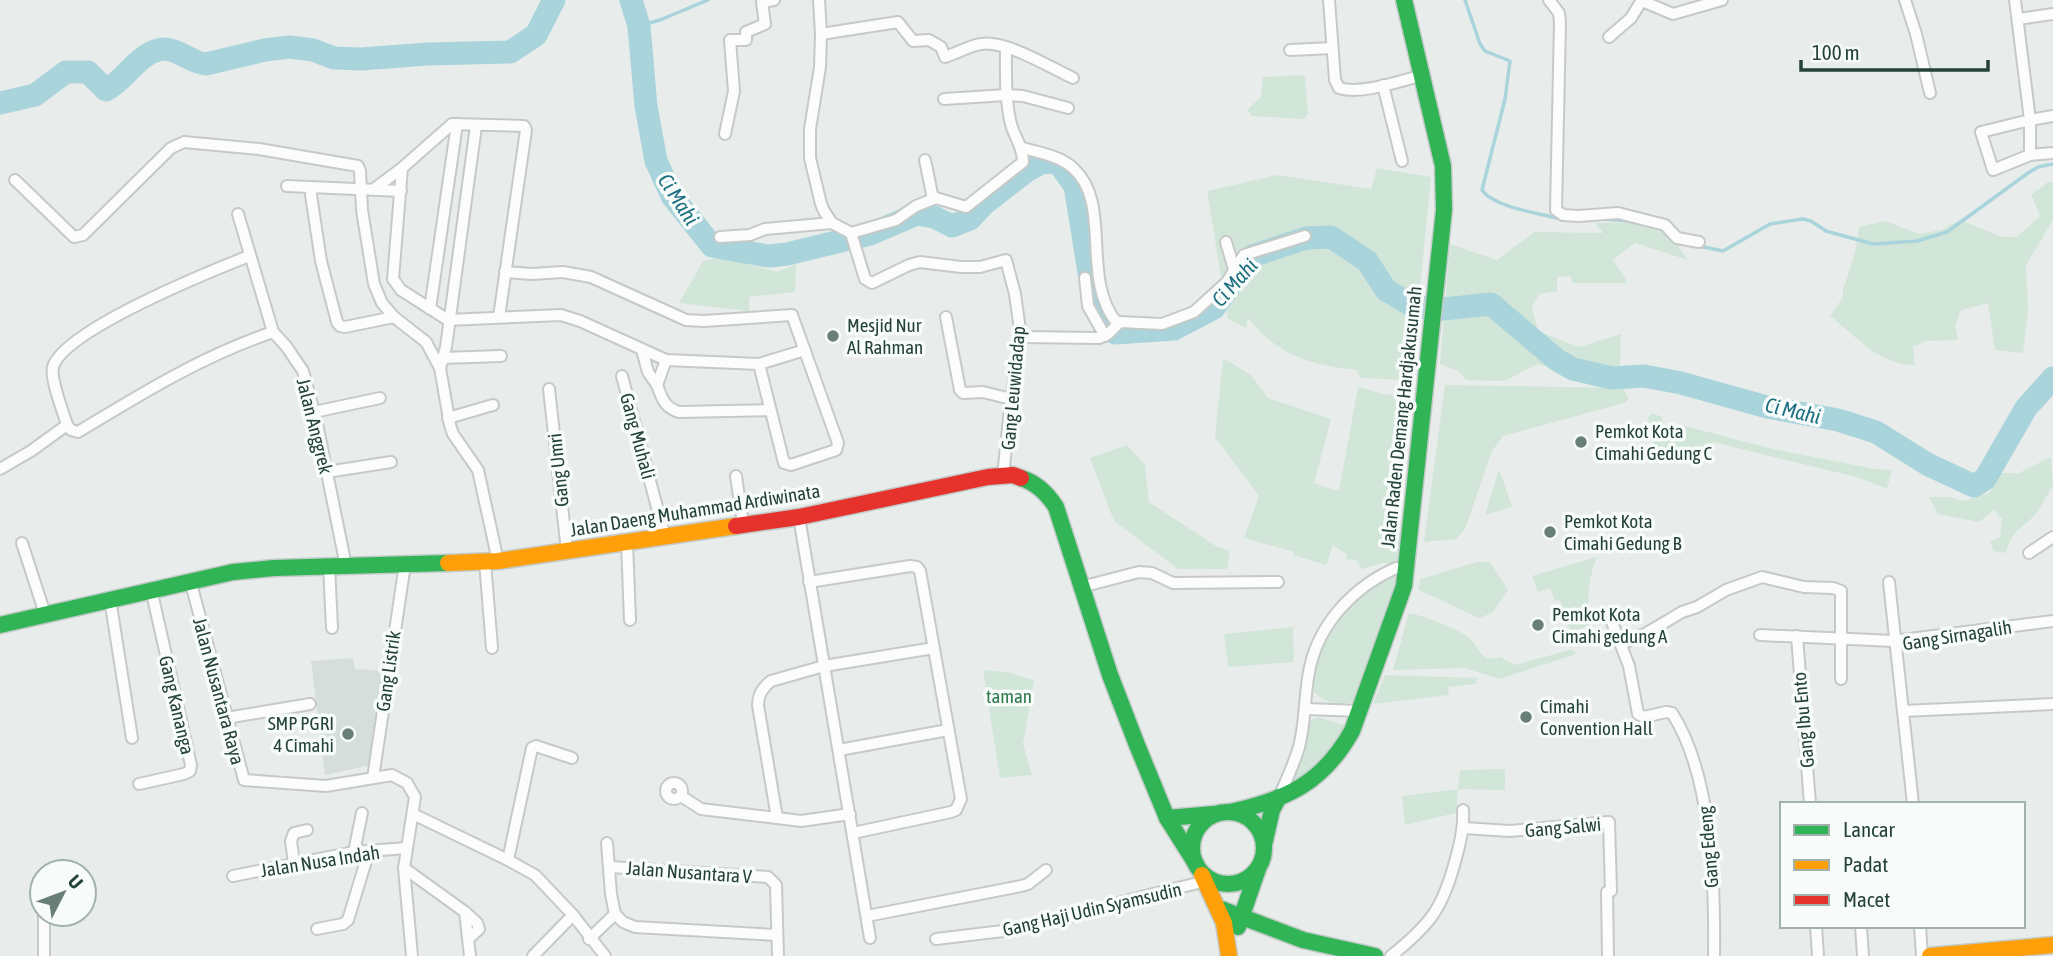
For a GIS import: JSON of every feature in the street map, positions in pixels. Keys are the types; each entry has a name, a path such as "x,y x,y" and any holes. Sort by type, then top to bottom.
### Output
{"main road":[{"name":"Jalan Raden Demang Hardjakusumah","path":"1225,813 1255,806 1306,786 1332,765 1344,749 1360,711 1405,586 1444,210 1443,166 1404,0"},
{"name":"Jalan Daeng Muhammad Ardiwinata","path":"0,625 190,580 274,568 491,562 799,517 971,480 1013,475 1032,481 1048,495 1056,507 1110,675 1167,818 1221,909 1229,948"},
{"path":"1229,948 1259,867 1272,810 1279,797"},
{"path":"1167,818 1225,813 1249,819 1257,826 1264,846"},
{"path":"1225,813 1209,817 1195,833 1192,843 1200,872 1218,883 1230,884 1252,876 1259,867"},
{"path":"1221,909 1303,940 1375,956"},
{"path":"1930,956 2053,945"}],"street":[{"path":"725,134 734,91 730,40 746,40 746,32 765,24 762,2 774,0"},
{"path":"819,0 820,68 810,130 810,158 821,204 832,223 852,233 896,220 916,206 933,199 943,199 965,206 1023,162 1023,148 1010,122 1006,95 1006,47"},
{"path":"1329,0 1335,80 1339,88 1347,90 1383,85 1423,75"},
{"path":"1549,0 1559,13 1560,23 1556,210 1563,215 1578,216 1618,213 1665,225 1676,238 1699,242"},
{"path":"1609,37 1631,18 1642,1 1673,14 1722,0"},
{"path":"1905,0 1930,93"},
{"path":"2015,0 2030,120 2030,155"},
{"path":"2018,19 2053,14"},
{"path":"821,34 898,22 913,41 929,40 941,47 944,57 984,43 999,44 1073,78"},
{"path":"1290,50 1332,48"},
{"path":"1383,85 1402,161"},
{"path":"944,99 1023,96 1068,108"},
{"path":"2053,116 1981,132 1993,170 2030,155 2053,153"},
{"path":"430,309 457,124"},
{"path":"374,188 402,168 444,129 457,124 476,127 520,125 526,130 499,317"},
{"path":"476,127 441,363 448,418 453,434 478,470 491,562 492,648"},
{"path":"15,180 74,237 83,235 171,148 184,142 259,149 356,164 360,171 362,210 374,284 382,303 394,317 426,342 441,363"},
{"path":"1023,148 1060,159 1080,176 1094,212 1097,273 1101,291 1117,324"},
{"path":"925,160 933,199"},
{"path":"402,168 393,279 401,290 448,320 561,315 666,360 760,364 805,350"},
{"path":"288,186 401,191"},
{"path":"312,188 321,261 337,322 345,327 394,317"},
{"name":"Jalan Anggrek","path":"238,214 273,332 303,371 346,566"},
{"path":"720,237 750,235 765,229 832,223"},
{"name":"Gang Leuwidadap","path":"852,233 864,279 872,283 920,262 980,267 1006,260 1015,294 1021,337 1003,476"},
{"path":"1021,337 1099,338 1117,324 1163,324 1194,312 1227,282 1244,255 1305,236"},
{"path":"1226,242 1234,268"},
{"path":"249,256 168,289 91,330 56,361 52,374 67,425 78,432 168,378 239,343 273,332"},
{"path":"505,272 563,272 591,277 686,320 754,319 790,314 794,317 838,447 836,450 787,466 784,463 760,364"},
{"path":"1085,278 1088,306 1106,335"},
{"path":"946,317 960,390 963,393 983,392 1011,399"},
{"path":"642,351 648,372 668,408 679,412 770,410"},
{"path":"441,363 501,356"},
{"path":"657,385 666,360"},
{"name":"Gang Muhali","path":"622,376 665,537"},
{"name":"Gang Umri","path":"548,388 567,551"},
{"path":"314,412 380,398"},
{"path":"448,418 493,405"},
{"path":"0,469 67,425"},
{"path":"327,472 391,462"},
{"path":"736,476 743,524"},
{"path":"799,517 870,938"},
{"path":"2029,553 2053,537"},
{"path":"627,542 630,620"},
{"path":"22,543 45,614"},
{"name":"Gang Listrik","path":"373,778 405,565"},
{"path":"329,566 332,628"},
{"path":"809,582 917,567 920,571 961,799 956,810 853,833"},
{"path":"1279,797 1299,749 1317,646 1334,617 1361,589 1395,568"},
{"path":"1081,587 1139,572 1152,573 1173,583 1278,582"},
{"path":"1621,644 1726,590 1762,577 1804,587 1833,588 1841,591 1841,679"},
{"name":"Jalan Nusantara Raya","path":"190,580 244,780 326,786 392,775 407,783 415,797 413,814"},
{"path":"1760,635 1894,641 1889,582"},
{"name":"Gang Kananga","path":"139,783 184,774 190,771 191,765 151,589"},
{"path":"110,598 132,738"},
{"name":"Gang Edeng","path":"1610,617 1629,666 1638,714 1644,717 1672,713 1695,763 1707,811 1714,956"},
{"name":"Gang Sirnagalih","path":"1913,802 1894,641 2053,621"},
{"name":"Gang Ibu Ento","path":"1797,636 1810,802"},
{"path":"777,818 758,698 765,685 824,666 934,648"},
{"path":"226,718 310,704"},
{"path":"1903,711 2053,704"},
{"path":"1306,709 1360,711"},
{"path":"839,750 948,730"},
{"path":"508,860 532,748 536,746 572,758"},
{"path":"681,796 701,809 801,821 850,814"},
{"path":"1391,956 1415,937 1445,898 1464,828 1463,810"},
{"path":"354,852 362,813"},
{"path":"412,956 404,868 413,814 508,860 544,882 605,956"},
{"name":"Gang Salwi","path":"1464,828 1510,831 1609,822 1612,856 1611,891 1607,892 1606,912 1608,956"},
{"path":"294,863 292,836 307,830"},
{"path":"607,843 611,894 615,914 622,922 635,927 777,935"},
{"name":"Jalan Nusa Indah","path":"233,876 354,852 407,848"},
{"path":"317,929 343,924 348,920 369,851"},
{"name":"Jalan Nusantara V","path":"610,867 768,877 776,885 778,956"},
{"path":"404,868 477,923 479,929 468,939 470,956"},
{"path":"867,916 1021,886 1046,870"},
{"name":"Gang Haji Udin Syamsudin","path":"936,939 1003,931 1066,918 1133,899 1200,872"},
{"path":"589,939 615,914"},
{"path":"533,956 573,915"},
{"path":"44,928 44,956"},
{"path":"1816,928 1818,956"},
{"path":"1861,928 1863,956"},
{"path":"1920,928 1922,956"}],"shaded area":[{"name":"SMP PGRI 4 Cimahi","path":"353,658 355,669 386,671 371,765 325,775 311,661"}],"green space":[{"path":"1263,77 1305,77 1308,113 1304,119 1252,116 1247,110 1261,97"},
{"path":"1377,168 1431,177 1411,380 1360,378 1357,370 1310,361 1284,350 1259,331 1248,318 1246,328 1228,319 1207,191 1277,175 1371,189"},
{"path":"2048,182 2053,182 2053,220 2026,265 2028,310 2023,353 1995,350 1988,303 1961,310 1955,325 1958,340 1926,341 1913,347 1915,365 1902,364 1879,355 1830,316 1843,297 1859,227 1885,221 1919,234 1941,230 1960,220 2002,237 2017,237 2040,216 2031,195"},
{"path":"1595,223 1638,223 1671,236 1688,260 1635,243 1613,260 1628,283 1573,283 1570,276 1557,277 1557,291 1539,294 1532,307 1538,331 1579,347 1621,334 1620,370 1578,375 1537,364 1505,381 1466,380 1458,371 1440,364 1450,244 1497,260 1534,232 1603,233"},
{"path":"722,257 777,272 796,264 795,292 749,297 749,311 679,303 703,261"},
{"path":"1223,358 1251,375 1268,398 1331,419 1314,483 1320,485 1319,488 1321,486 1339,491 1358,387 1409,397 1398,564 1382,563 1362,569 1356,560 1345,559 1347,554 1333,546 1326,565 1293,555 1294,552 1244,538 1259,496 1215,437"},
{"path":"1445,385 1623,388 1629,399 1624,403 1503,436 1492,451 1465,529 1456,539 1424,542"},
{"path":"1652,414 1661,416 1664,424 1685,426 1773,449 1892,470 1887,489 1860,478 1713,442 1700,448 1673,449 1663,456 1655,451 1648,417"},
{"path":"1127,445 1145,465 1149,502 1216,546 1230,551 1227,569 1178,569 1114,521 1090,458"},
{"path":"2051,457 2053,487 2037,512 2015,533 2006,553 1994,551 1990,542 2000,537 2002,519 1994,510 1979,522 1938,514 1929,497 1949,497 1964,501 1989,493 2000,473 2019,473"},
{"path":"1499,469 1512,507 1485,515"},
{"path":"1597,557 1589,591 1590,625 1571,632 1560,600 1555,601 1550,588 1538,592 1532,576"},
{"path":"1477,562 1490,562 1508,590 1492,613 1479,618 1419,590 1420,579"},
{"path":"1397,571 1393,602 1356,701 1338,704 1321,698 1312,690 1312,678 1318,654 1329,631 1357,597"},
{"path":"1409,613 1457,630 1472,640 1488,659 1500,657 1515,665 1573,649 1576,654 1500,679 1464,668 1393,670"},
{"path":"1293,627 1294,662 1228,667 1224,634"},
{"name":"taman","path":"983,670 1007,672 1034,680 1023,744 1032,775 1000,778"},
{"path":"1385,675 1478,678 1476,684 1448,687 1449,695 1373,704"},
{"path":"1318,717 1353,728 1299,790 1292,777 1307,722"},
{"path":"1505,769 1505,790 1458,789 1460,770"},
{"path":"1458,789 1456,813 1405,825 1402,796"}],"waterway":[{"name":"Ci Mahi","path":"0,103 35,95 66,72 88,72 106,90 147,55 164,49 206,64 289,47 313,50 334,58 361,59 510,52 536,35 554,0"},
{"name":"Ci Mahi","path":"631,0 639,26 646,106 656,161 672,196 712,246 768,256 787,254 870,234 917,214 934,217 952,226 970,219 984,204 1028,170 1041,163 1051,162 1059,164 1075,186 1095,309 1115,333 1174,329 1214,308 1252,256 1306,238 1331,237 1367,261 1386,290 1410,304 1434,310 1491,304 1557,360 1573,369 1612,378 1644,376 1681,383 1767,407 1838,420 1876,432 1927,464 1974,486 1985,479 2026,408 2053,378"},
{"path":"639,26 708,0"},
{"path":"1465,0 1485,51 1510,61 1505,99 1482,190 1496,201 1507,205 1562,219"},
{"path":"1699,246 1723,251 1770,224 1803,219 1826,231 1873,244 1917,241 1947,232 2028,173 2038,167 2053,164"},
{"path":"1601,219 1631,221"}],"traffic: fast":[{"path":"1230,812 1286,795 1315,776 1341,749 1352,731 1404,586 1444,210 1443,166 1404,0"},
{"path":"1021,478 1041,489 1056,507 1110,675 1137,745 1167,818 1196,864"},
{"path":"0,625 233,572 274,568 448,563"},
{"path":"1264,845 1272,810 1279,797"},
{"path":"1228,812 1248,818 1258,828 1264,848 1258,868 1248,878 1228,884 1208,878 1198,868 1192,848 1198,828 1208,818 1228,812"},
{"path":"1167,818 1214,814"},
{"path":"1238,927 1258,869"},
{"path":"1221,909 1303,940 1375,956"}],"traffic: slow":[{"path":"448,563 498,561 736,526"},
{"path":"1202,875 1224,923 1229,956"},
{"path":"1930,956 2053,945"}],"traffic: jam":[{"path":"736,526 799,517 988,477 1013,475 1021,478"}],"place":[{"name":"Mesjid Nur Al Rahman","path":"833,336"},
{"name":"Pemkot Kota Cimahi Gedung C","path":"1581,442"},
{"name":"Pemkot Kota Cimahi Gedung B","path":"1550,532"},
{"name":"Pemkot Kota Cimahi gedung A","path":"1538,625"},
{"name":"Cimahi Convention Hall","path":"1526,717"},
{"name":"SMP PGRI 4 Cimahi","path":"348,734"}]}
